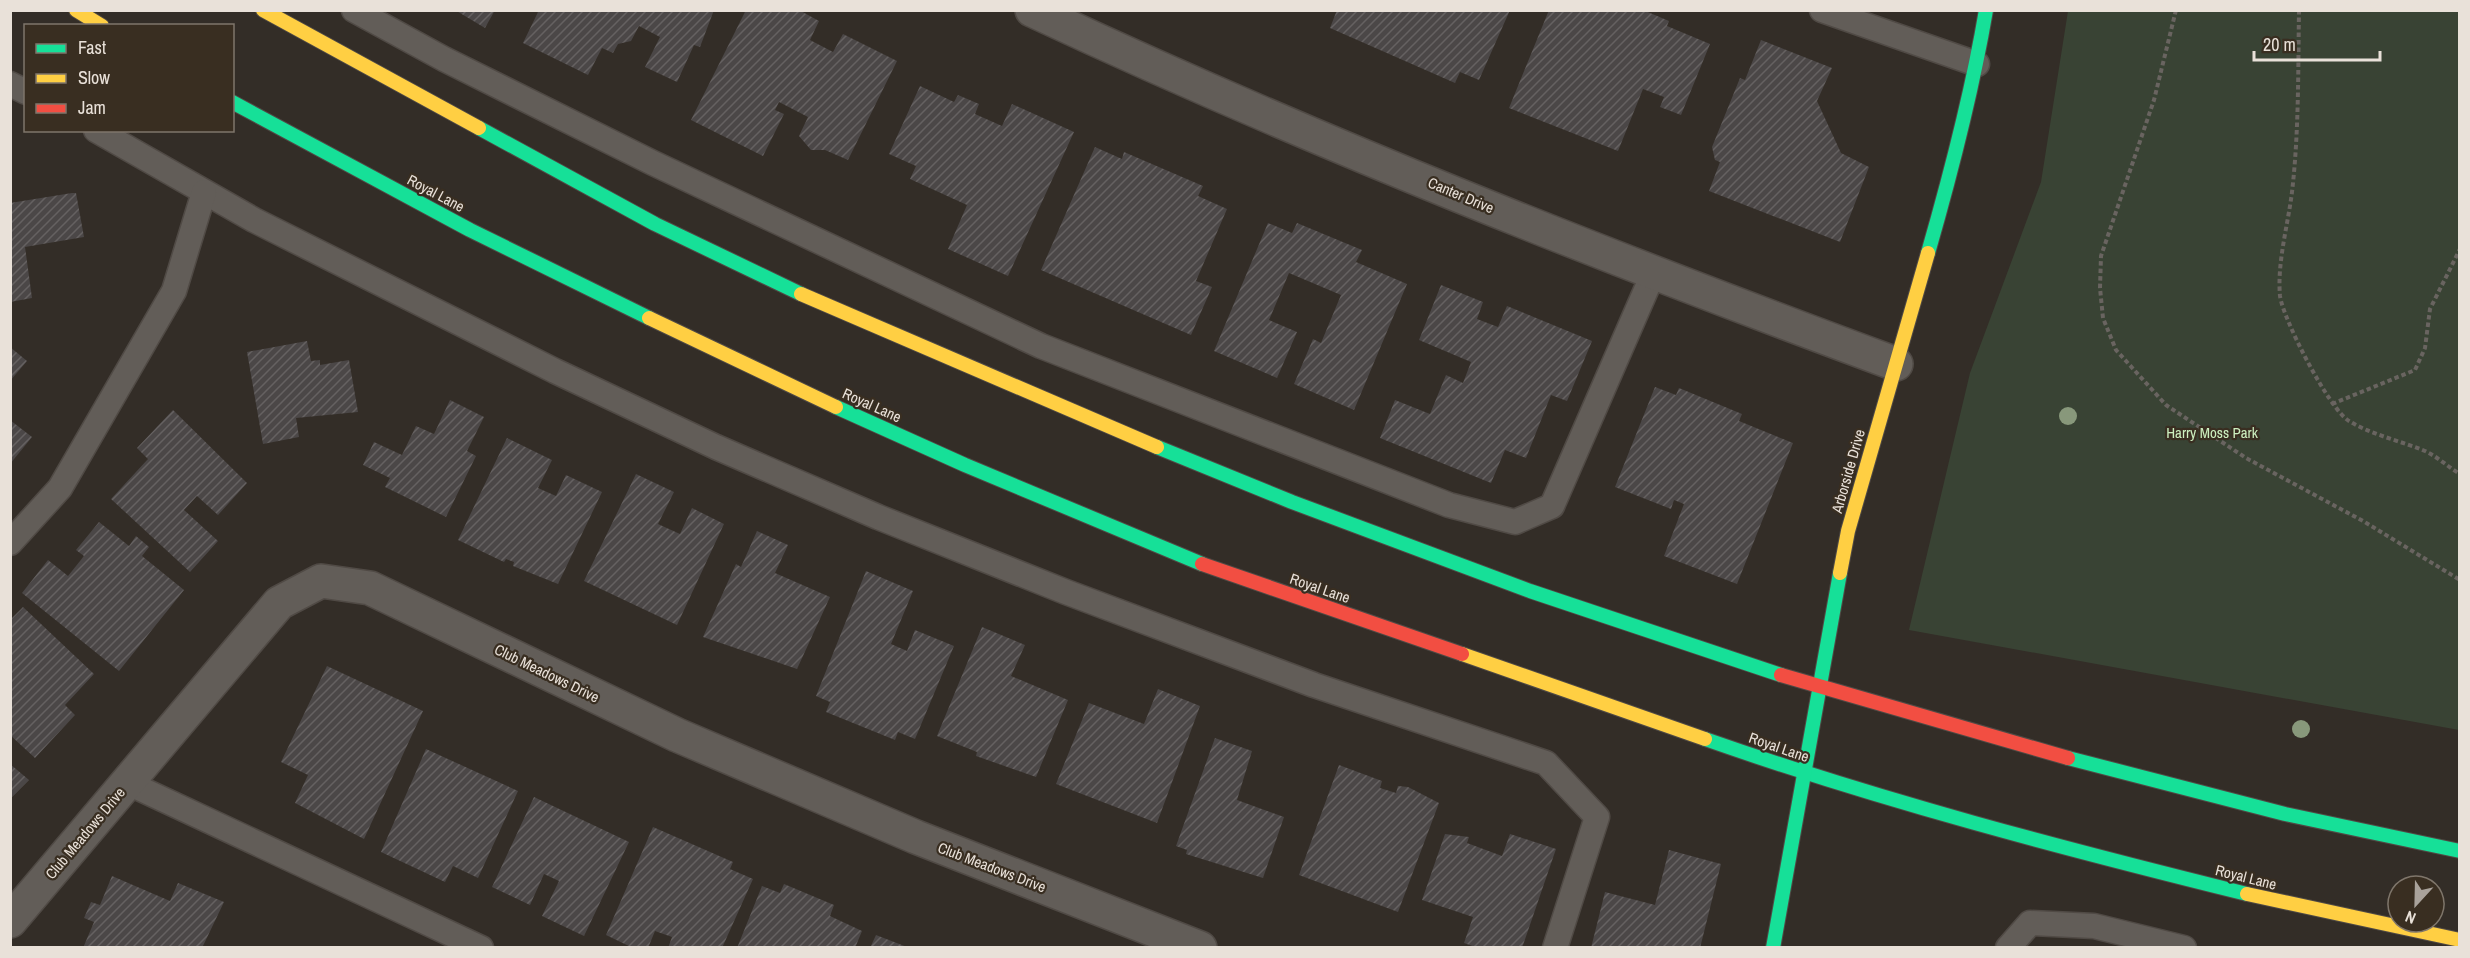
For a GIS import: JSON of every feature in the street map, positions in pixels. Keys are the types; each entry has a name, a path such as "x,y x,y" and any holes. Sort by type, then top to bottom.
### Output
{"main road":[{"path":"76,10 99,24"},
{"path":"263,10 655,224 804,296 1110,428 1292,502 1530,591 1820,688 2114,771 2285,814 2460,851"},
{"name":"Arborside Drive","path":"1773,948 1848,531 1951,173 1977,64 1986,10"},
{"name":"Royal Lane","path":"234,103 481,235 752,369 965,465 1179,556 1805,774 2128,864 2286,904 2460,940"}],"street":[{"name":"Canter Drive","path":"1032,10 1155,68 1653,274 1896,364"},
{"name":"Club Meadows Drive","path":"10,921 279,603 321,581 370,588 710,749 916,837 1200,948"}],"lane":[{"path":"354,10 653,163 1041,346 1449,506 1515,522 1552,506 1653,274"},
{"path":"1822,10 1977,64"},
{"path":"10,84 24,91"},
{"path":"99,132 254,220 555,371 716,447 878,517 1066,592 1314,686 1546,763 1597,817 1555,948"},
{"path":"10,543 60,488 174,291 204,192"},
{"path":"128,783 481,948"},
{"path":"2008,948 2030,923 2094,926 2184,948"}],"path":[{"path":"2176,10 2154,100 2101,256 2100,288 2103,318 2116,350 2144,384 2175,411 2246,458 2363,521 2460,580"},
{"path":"2299,10 2297,35 2299,82 2292,190 2280,275 2280,296 2285,318 2332,404 2348,421 2428,453 2460,474"},
{"path":"2332,404 2415,370 2425,348 2430,309 2460,249"}],"green space":[{"name":"Harry Moss Park","path":"2068,11 2459,11 2459,730 1909,630 1970,373 2041,182"}],"building":[{"path":"455,10 495,10 485,28"},
{"path":"539,10 714,10 700,47 694,45 677,82 645,67 660,37 639,26 631,41 618,44 613,53 602,48 588,75 523,43"},
{"path":"746,10 799,10 819,21 810,40 833,52 843,34 897,61 848,160 825,150 811,150 799,136 808,117 779,102 775,110 784,114 763,156 691,120"},
{"path":"1337,10 1510,10 1479,80 1460,72 1455,83 1330,28"},
{"path":"1549,10 1643,10 1669,21 1667,26 1710,44 1681,115 1660,107 1664,97 1643,89 1618,151 1509,108"},
{"path":"1761,40 1832,68 1817,101 1841,153 1869,167 1840,242 1709,191 1720,162 1715,160 1712,147 1740,78 1745,80"},
{"path":"920,86 954,102 958,95 979,104 975,114 1002,126 1012,104 1074,132 1008,276 948,249 967,205 910,179 916,166 889,154"},
{"path":"1095,147 1122,159 1124,152 1203,186 1198,196 1227,209 1196,281 1212,287 1191,335 1041,270"},
{"path":"76,193 84,237 25,247 32,298 10,302 10,203"},
{"path":"1268,223 1292,233 1297,223 1362,250 1356,262 1407,284 1354,410 1294,384 1313,339 1321,343 1341,295 1289,273 1269,320 1297,332 1277,378 1214,351"},
{"path":"1441,285 1483,302 1477,319 1498,327 1507,306 1592,341 1567,401 1551,395 1526,458 1505,450 1491,483 1380,438 1395,400 1430,414 1446,375 1463,383 1471,362 1419,340"},
{"path":"307,341 311,361 320,360 320,365 349,360 358,412 296,418 299,437 263,444 247,352"},
{"path":"10,347 27,361 10,381"},
{"path":"1655,387 1676,395 1679,388 1742,414 1739,421 1793,443 1737,584 1664,556 1684,504 1674,500 1671,509 1615,487"},
{"path":"450,400 484,417 467,451 476,456 446,517 385,487 390,478 363,465 374,442 402,455 416,426 434,434"},
{"path":"173,410 247,483 218,515 197,496 184,510 218,541 190,572 111,499 148,459 137,448"},
{"path":"10,420 32,437 10,464"},
{"path":"507,438 552,460 538,488 556,496 566,475 602,492 558,584 513,566 514,562 506,559 504,562 458,540"},
{"path":"636,474 674,492 658,524 680,534 692,508 724,524 677,625 584,581"},
{"path":"99,522 129,546 136,536 149,547 142,556 184,590 119,671 22,593 48,560 68,576 84,556 76,550"},
{"path":"757,531 788,545 775,573 830,597 797,669 703,637 736,564 741,567"},
{"path":"866,571 913,591 891,644 907,651 915,630 954,646 915,739 898,732 895,740 826,712 830,702 816,696"},
{"path":"23,607 94,674 65,705 75,715 35,758 10,735 10,620"},
{"path":"982,627 1025,645 1011,676 1068,700 1036,777 976,756 977,752 937,736"},
{"path":"327,666 423,711 364,839 295,803 308,775 281,762"},
{"path":"1158,689 1200,706 1157,823 1056,784 1089,703 1144,724"},
{"path":"1215,738 1252,751 1237,800 1284,817 1263,878 1186,854 1187,850 1176,846"},
{"path":"426,749 518,791 478,878 453,866 445,882 381,852"},
{"path":"10,764 29,780 10,799"},
{"path":"1339,765 1382,781 1380,788 1396,793 1398,786 1408,787 1439,803 1398,912 1299,875"},
{"path":"534,797 629,842 584,936 542,916 559,881 544,874 530,905 492,887"},
{"path":"653,827 733,862 730,869 753,879 722,948 668,948 672,937 655,931 648,948 633,948 606,935"},
{"path":"1445,834 1469,837 1467,843 1502,856 1510,834 1556,849 1522,948 1478,948 1464,943 1473,917 1422,900"},
{"path":"1669,850 1721,864 1700,948 1591,948 1605,892 1655,905"},
{"path":"112,876 170,901 178,883 224,902 202,948 83,948 94,922 84,918 91,902 100,905"},
{"path":"784,884 834,905 830,916 862,931 855,948 737,948 762,886 780,893"},
{"path":"876,935 907,947 907,948 870,948"}],"traffic: fast":[{"path":"1928,253 1960,133 1986,10"},
{"path":"234,103 470,230 649,318"},
{"path":"479,128 655,224 801,294"},
{"path":"836,407 965,465 1202,564"},
{"path":"1157,447 1292,502 1530,591 1781,675"},
{"path":"1773,948 1840,573"},
{"path":"1705,739 1839,783 1974,823 2247,894"},
{"path":"2068,758 2285,814 2460,851"}],"traffic: slow":[{"path":"76,10 99,24"},
{"path":"263,10 479,128"},
{"path":"1840,573 1848,531 1928,253"},
{"path":"801,294 1157,447"},
{"path":"649,318 836,407"},
{"path":"1462,654 1705,739"},
{"path":"2247,894 2460,940"}],"traffic: jam":[{"path":"1202,564 1462,654"},
{"path":"1781,675 2068,758"}]}
